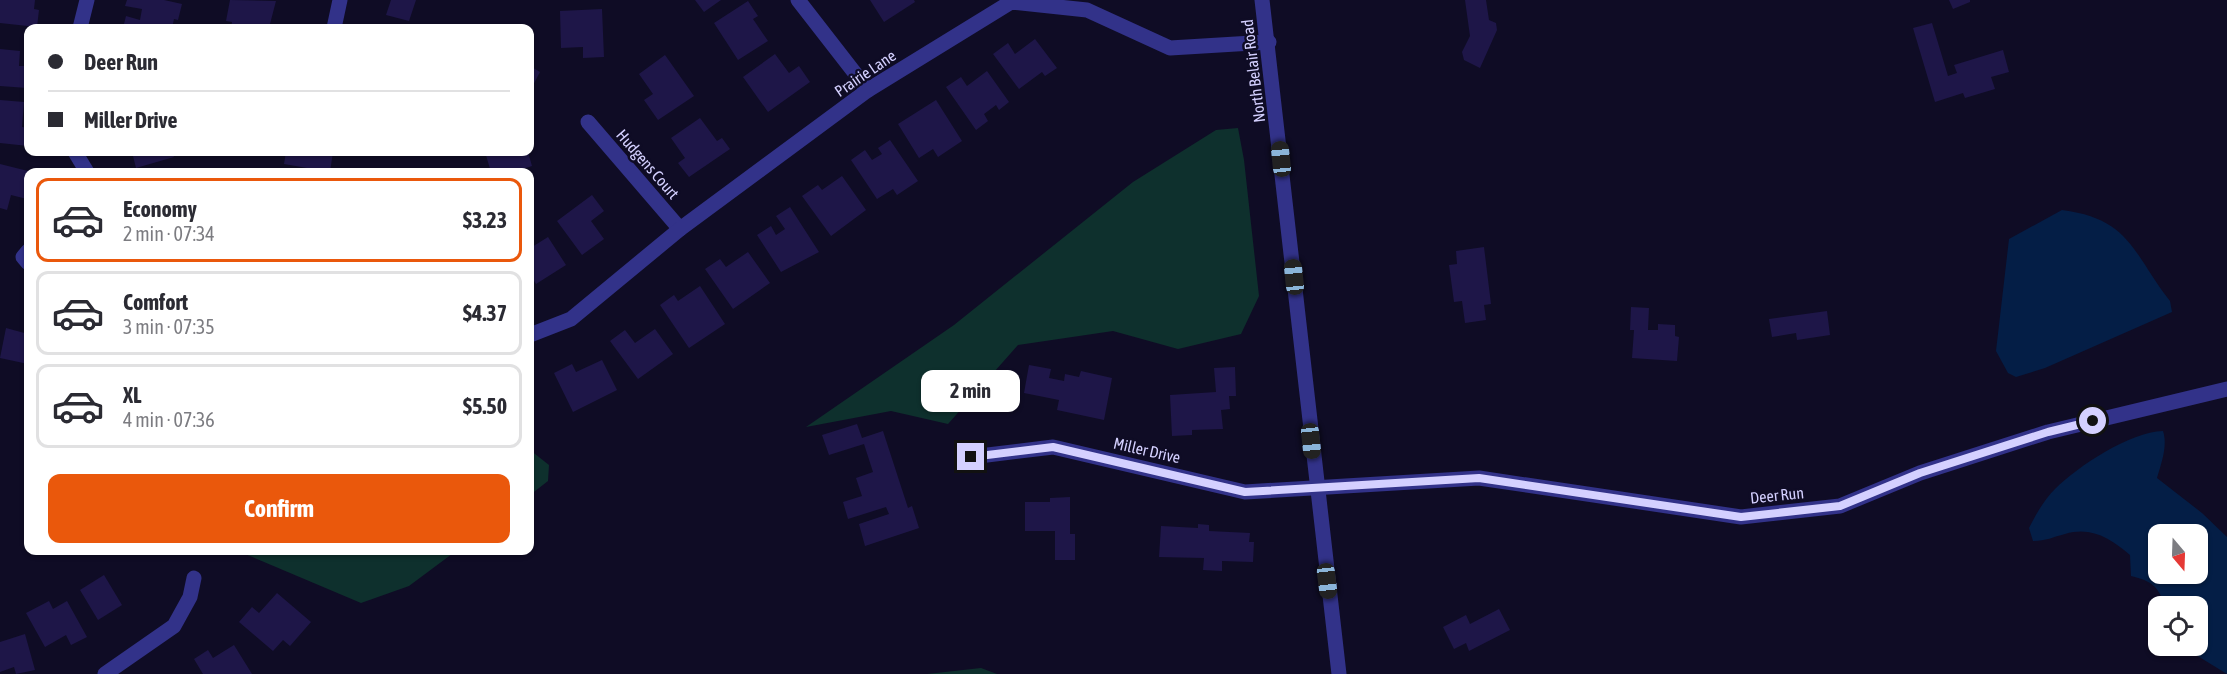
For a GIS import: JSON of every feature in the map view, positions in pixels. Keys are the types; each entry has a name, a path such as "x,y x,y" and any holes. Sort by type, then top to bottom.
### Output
{"street":[{"path":"81,24 87,0"},
{"path":"335,24 340,0"},
{"path":"798,0 868,90"},
{"name":"North Belair Road","path":"1262,0 1269,42 1316,488 1339,674"},
{"name":"Prairie Lane","path":"534,333 571,319 680,230 868,90 1011,1 1087,5 1170,48 1269,42"},
{"name":"Hudgens Court","path":"588,122 680,230"},
{"name":"Deer Run","path":"1316,488 1479,478 1741,517 1840,506 1920,473 2048,432 2227,389"},
{"name":"Miller Drive","path":"971,457 1053,447 1245,492 1316,488"},
{"path":"105,674 174,626 190,597 194,578"}],"green space":[{"path":"1238,128 1244,160 1259,296 1241,334 1178,349 1113,331 1018,345 948,424 891,411 806,427 954,325 1133,182 1216,130"},
{"path":"534,453 549,465 548,481 534,492"},
{"path":"247,555 451,555 409,586 361,603"},
{"path":"981,668 997,674 927,674"}],"water":[{"path":"2062,210 2103,221 2117,230 2138,254 2170,301 2172,312 2045,368 2016,377 2008,373 1996,351 2009,239"},
{"path":"2163,431 2165,443 2157,478 2202,513 2227,537 2227,674 2198,656 2208,656 2208,596 2161,596 2151,584 2208,584 2208,524 2148,524 2148,582 2131,576 2130,555 2108,539 2092,533 2075,532 2033,541 2029,528 2055,489 2077,470 2135,437"}],"building":[{"path":"0,0 35,0 34,9 39,10 37,24 24,26 0,23"},
{"path":"127,0 164,0 182,4 178,20 174,19 173,24 124,24 126,16 140,20 142,9 125,6"},
{"path":"230,0 276,1 270,24 232,24 232,22 226,21"},
{"path":"391,0 416,0 409,21 386,15"},
{"path":"695,0 721,0 704,12"},
{"path":"870,0 914,0 915,2 884,22"},
{"path":"1465,0 1486,0 1489,20 1496,23 1497,30 1480,68 1464,60 1462,52 1470,36"},
{"path":"1949,0 1970,0 1970,2 1953,9"},
{"path":"748,1 758,16 753,19 768,41 738,60 714,23"},
{"path":"602,9 604,57 583,58 583,47 561,48 560,11"},
{"path":"1932,23 1948,76 1957,73 1954,65 2003,50 2009,72 1991,77 1995,89 1965,98 1963,93 1935,102 1913,28"},
{"path":"1035,39 1057,68 1045,76 1042,72 1019,89 993,54 1008,43 1015,54"},
{"path":"0,49 20,51 19,66 24,66 24,88 0,86"},
{"path":"775,54 789,73 799,66 810,82 768,112 743,77"},
{"path":"665,55 694,96 658,120 644,100 653,94 639,74"},
{"path":"534,68 540,72 534,83"},
{"path":"987,71 1009,102 999,110 996,105 984,114 988,121 976,130 946,87 961,77 967,86"},
{"path":"0,100 24,102 22,127 24,127 24,146 0,143"},
{"path":"936,100 962,141 938,157 933,149 919,158 898,124"},
{"path":"700,118 717,141 722,138 730,149 689,177 678,163 685,158 671,138"},
{"path":"890,140 918,181 897,195 893,189 877,199 851,160 865,150 872,160 882,154 878,148"},
{"path":"133,156 174,157 136,168"},
{"path":"285,156 332,156 331,168 307,168 284,164"},
{"path":"486,156 529,156 532,166 526,168 490,168"},
{"path":"0,164 24,170 24,198 11,195 7,210 0,208"},
{"path":"842,176 866,210 831,236 802,196 818,185 822,190"},
{"path":"592,195 604,211 591,221 604,239 582,255 557,221"},
{"path":"790,207 819,252 781,272 757,235 771,226 776,235 785,229 776,216"},
{"path":"548,237 566,265 536,284 534,281 534,246"},
{"path":"1484,247 1491,304 1484,305 1486,320 1465,323 1462,301 1454,302 1449,265 1457,264 1456,251"},
{"path":"748,252 770,283 733,309 705,269 720,259 726,267"},
{"path":"700,286 725,324 689,348 660,305 674,295 678,301"},
{"path":"1631,307 1649,308 1648,330 1658,330 1658,324 1675,325 1675,336 1679,337 1677,361 1632,358 1634,330 1630,330"},
{"path":"1827,311 1830,335 1797,340 1796,333 1772,337 1769,319"},
{"path":"6,328 24,333 24,363 0,358"},
{"path":"655,329 673,354 638,379 610,341 625,330 635,343"},
{"path":"602,360 617,390 573,412 554,373 572,364 576,372"},
{"path":"1029,365 1051,369 1049,378 1064,381 1065,374 1079,377 1081,371 1112,378 1104,420 1057,410 1059,400 1024,393"},
{"path":"1235,367 1236,396 1229,396 1230,409 1221,410 1223,429 1192,430 1192,435 1172,436 1170,395 1216,392 1214,368"},
{"path":"857,424 862,438 883,431 908,508 912,506 919,528 865,546 859,524 889,514 886,507 848,519 843,502 862,496 856,478 873,472 864,444 829,455 822,435"},
{"path":"1070,497 1070,534 1075,534 1075,560 1055,560 1055,531 1025,531 1025,502 1050,502 1050,498"},
{"path":"1198,524 1209,525 1209,531 1250,533 1249,542 1254,542 1253,562 1222,561 1222,571 1203,570 1204,558 1159,557 1161,526 1198,528"},
{"path":"104,575 122,605 98,620 80,590"},
{"path":"277,593 311,622 290,646 283,640 273,651 239,622 252,607 259,613"},
{"path":"49,601 53,609 67,601 87,637 71,645 66,635 45,647 26,613"},
{"path":"1499,609 1510,630 1469,651 1466,643 1454,649 1443,627 1466,615 1470,624"},
{"path":"25,634 35,670 16,674 14,667 0,672 0,642"},
{"path":"234,645 252,674 203,674 194,659 208,650 213,658"}],"route":[{"path":"971,457 1053,447 1245,492 1479,478 1741,517 1840,506 1920,473 2048,432 2093,421"}]}
